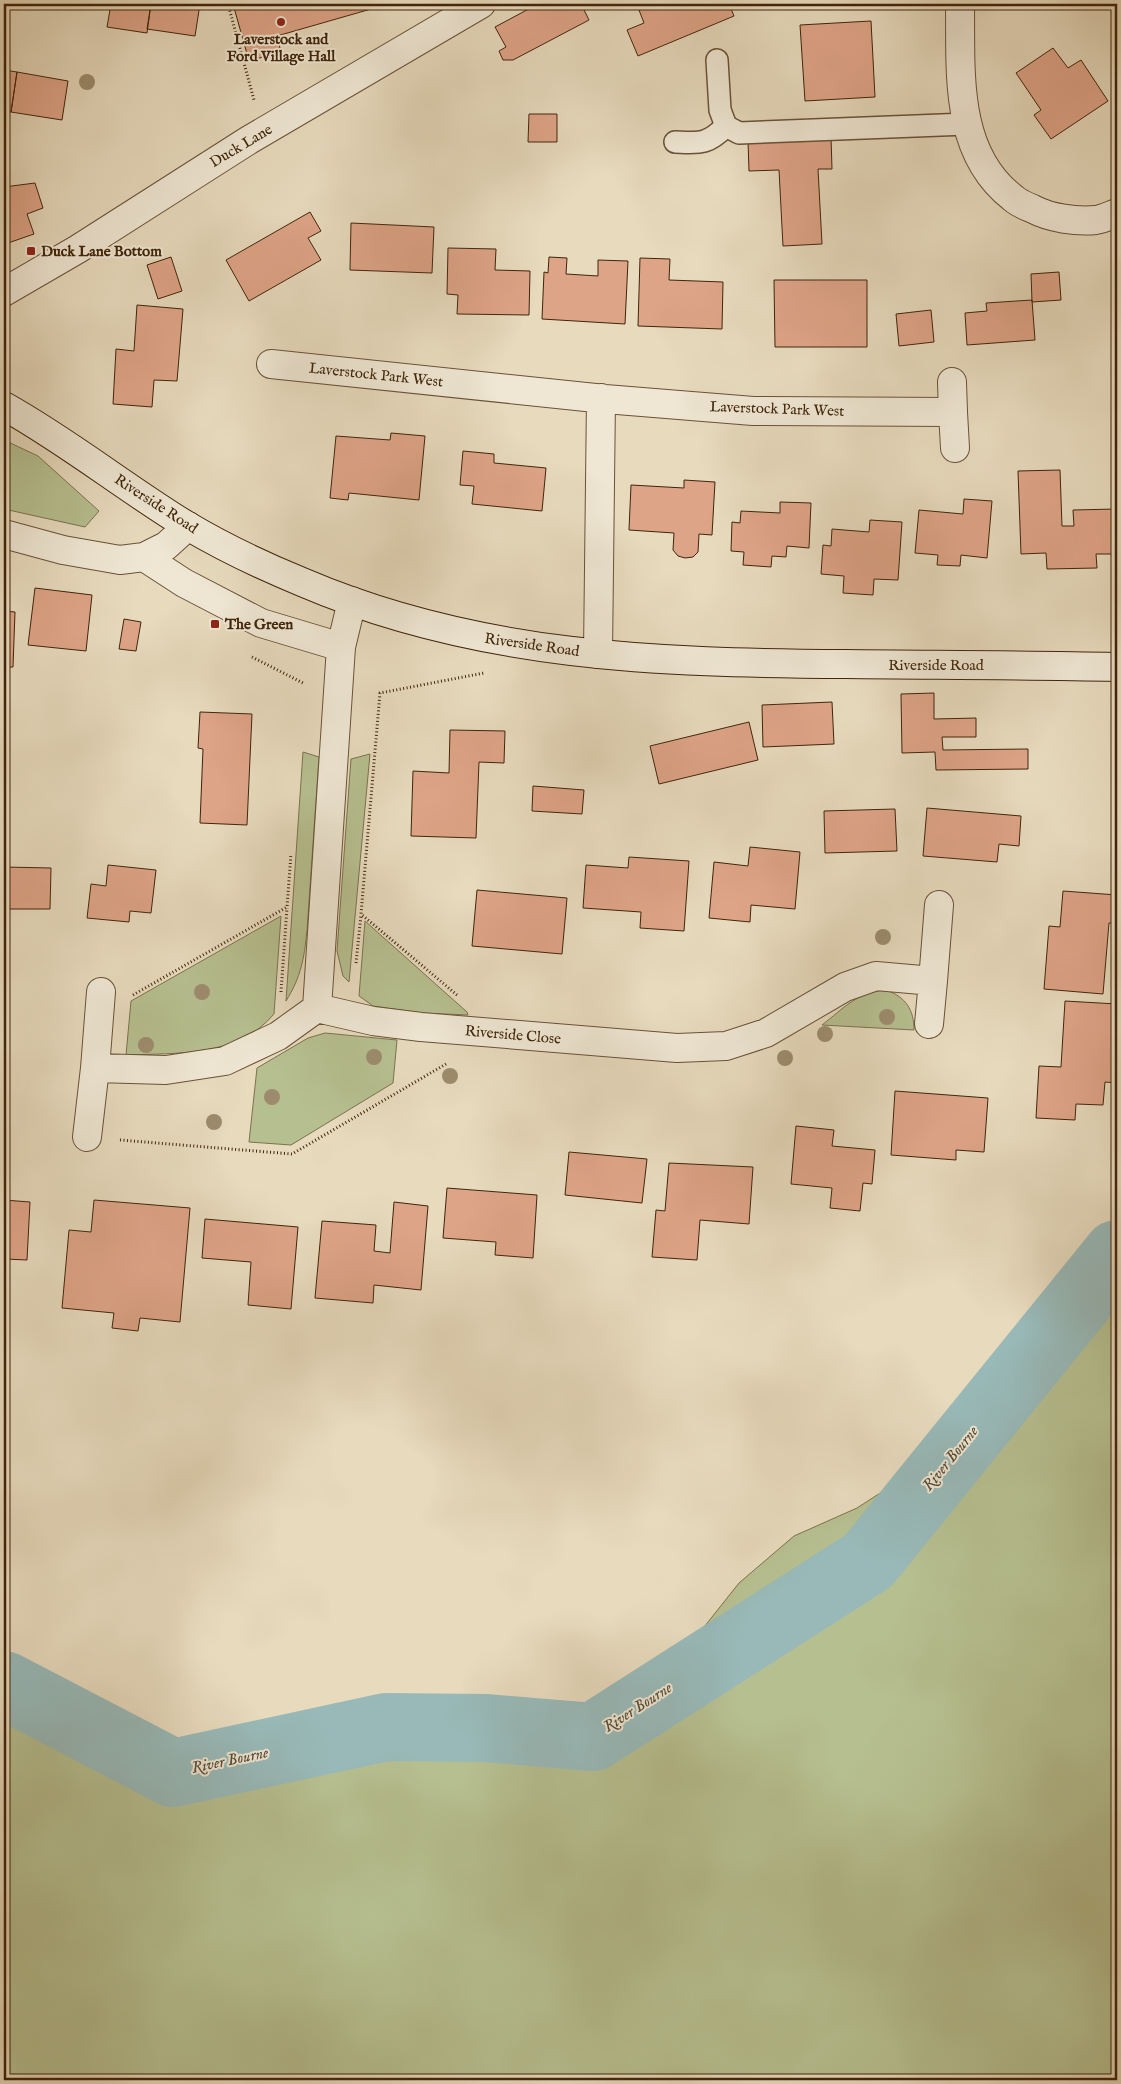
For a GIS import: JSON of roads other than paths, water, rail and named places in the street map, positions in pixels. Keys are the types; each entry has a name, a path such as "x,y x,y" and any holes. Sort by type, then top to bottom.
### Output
{"street":[{"name":"Duck Lane","path":"4,292 78,249 249,140 481,4"},
{"path":"960,4 962,95 967,124 977,153 991,176 1013,199 1040,213 1066,219 1097,220 1117,213"},
{"name":"Laverstock Park West","path":"271,364 601,398 753,411 953,412"},
{"path":"952,382 955,448"},
{"path":"598,654 601,398"},
{"name":"Riverside Road","path":"4,406 59,439 188,526 295,579 352,601 450,631 504,642 598,654 714,663 1117,667"},
{"path":"4,534 63,550 120,560 144,557 166,546 188,526"},
{"path":"144,557 184,583 261,623 341,647"},
{"path":"95,1068 166,1070 225,1060 278,1036 317,1008 341,647 352,601"},
{"path":"930,1024 939,905"},
{"name":"Riverside Close","path":"317,1008 373,1021 474,1032 677,1048 726,1046 766,1033 845,987 876,976 933,981"},
{"path":"87,1137 95,1068 100,992"}],"lane":[{"path":"717,60 720,110 726,126 739,133 967,124"},
{"path":"675,142 701,142 714,138 726,126"}],"waterway":[{"name":"River Bourne","path":"4,1685 173,1773 386,1727 485,1728 593,1737 868,1561 1117,1254"}],"place":[{"name":"Laverstock and Ford Village Hall","path":"281,22"},
{"name":"Duck Lane Bottom","path":"31,251"},
{"name":"The Green","path":"215,624"}]}
